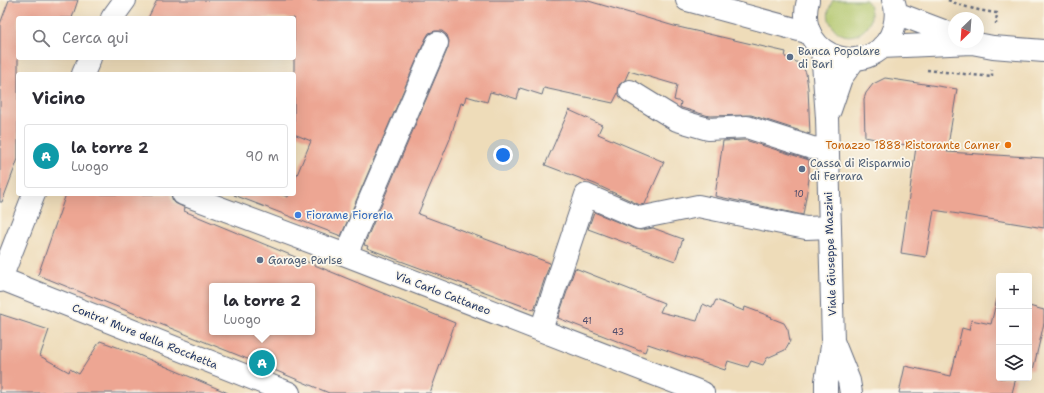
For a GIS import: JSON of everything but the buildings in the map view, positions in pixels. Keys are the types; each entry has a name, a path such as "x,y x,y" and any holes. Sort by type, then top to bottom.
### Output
{"street":[{"path":"104,16 108,0"},
{"path":"113,16 125,0"},
{"name":"Viale Giuseppe Mazzini","path":"808,0 805,16 806,25 816,41 827,118 833,341 826,381 826,393"},
{"path":"698,1 816,41 837,57 855,59 869,55 882,47 892,32 898,4 948,31"},
{"path":"882,47 948,39"},
{"path":"346,255 437,43"},
{"path":"984,44 993,47 1044,51"},
{"name":"Viale Giuseppe Mazzini","path":"827,118 841,78 855,59"},
{"path":"84,72 89,60"},
{"path":"630,91 677,120 708,129 747,128 812,148 827,149"},
{"path":"541,330 586,195 640,218 698,206 806,228 830,227"},
{"path":"1,280 33,196"},
{"name":"Via Carlo Cattaneo","path":"188,196 346,255 703,393"},
{"name":"Contra' Mure della Rocchetta","path":"1,280 289,393"},
{"name":"Viale Giuseppe Mazzini","path":"833,341 849,381 850,393"}],"path":[{"path":"948,0 978,11 997,14 996,15"},
{"path":"924,70 992,77 992,72"}],"green space":[{"path":"833,0 866,0 871,10 871,19 867,27 854,35 845,35 838,32 829,21 828,15"}],"place":[{"name":"Banca Popolare di Bari","path":"790,57"},
{"name":"Tonazzo 1888 Ristorante Carner","path":"1008,145"},
{"name":"Cassa di Risparmio di Ferrara","path":"802,169"},
{"name":"Fiorame Fioreria","path":"298,215"},
{"name":"Garage Parise","path":"260,260"},
{"name":"la torre 2","path":"262,363"}]}
